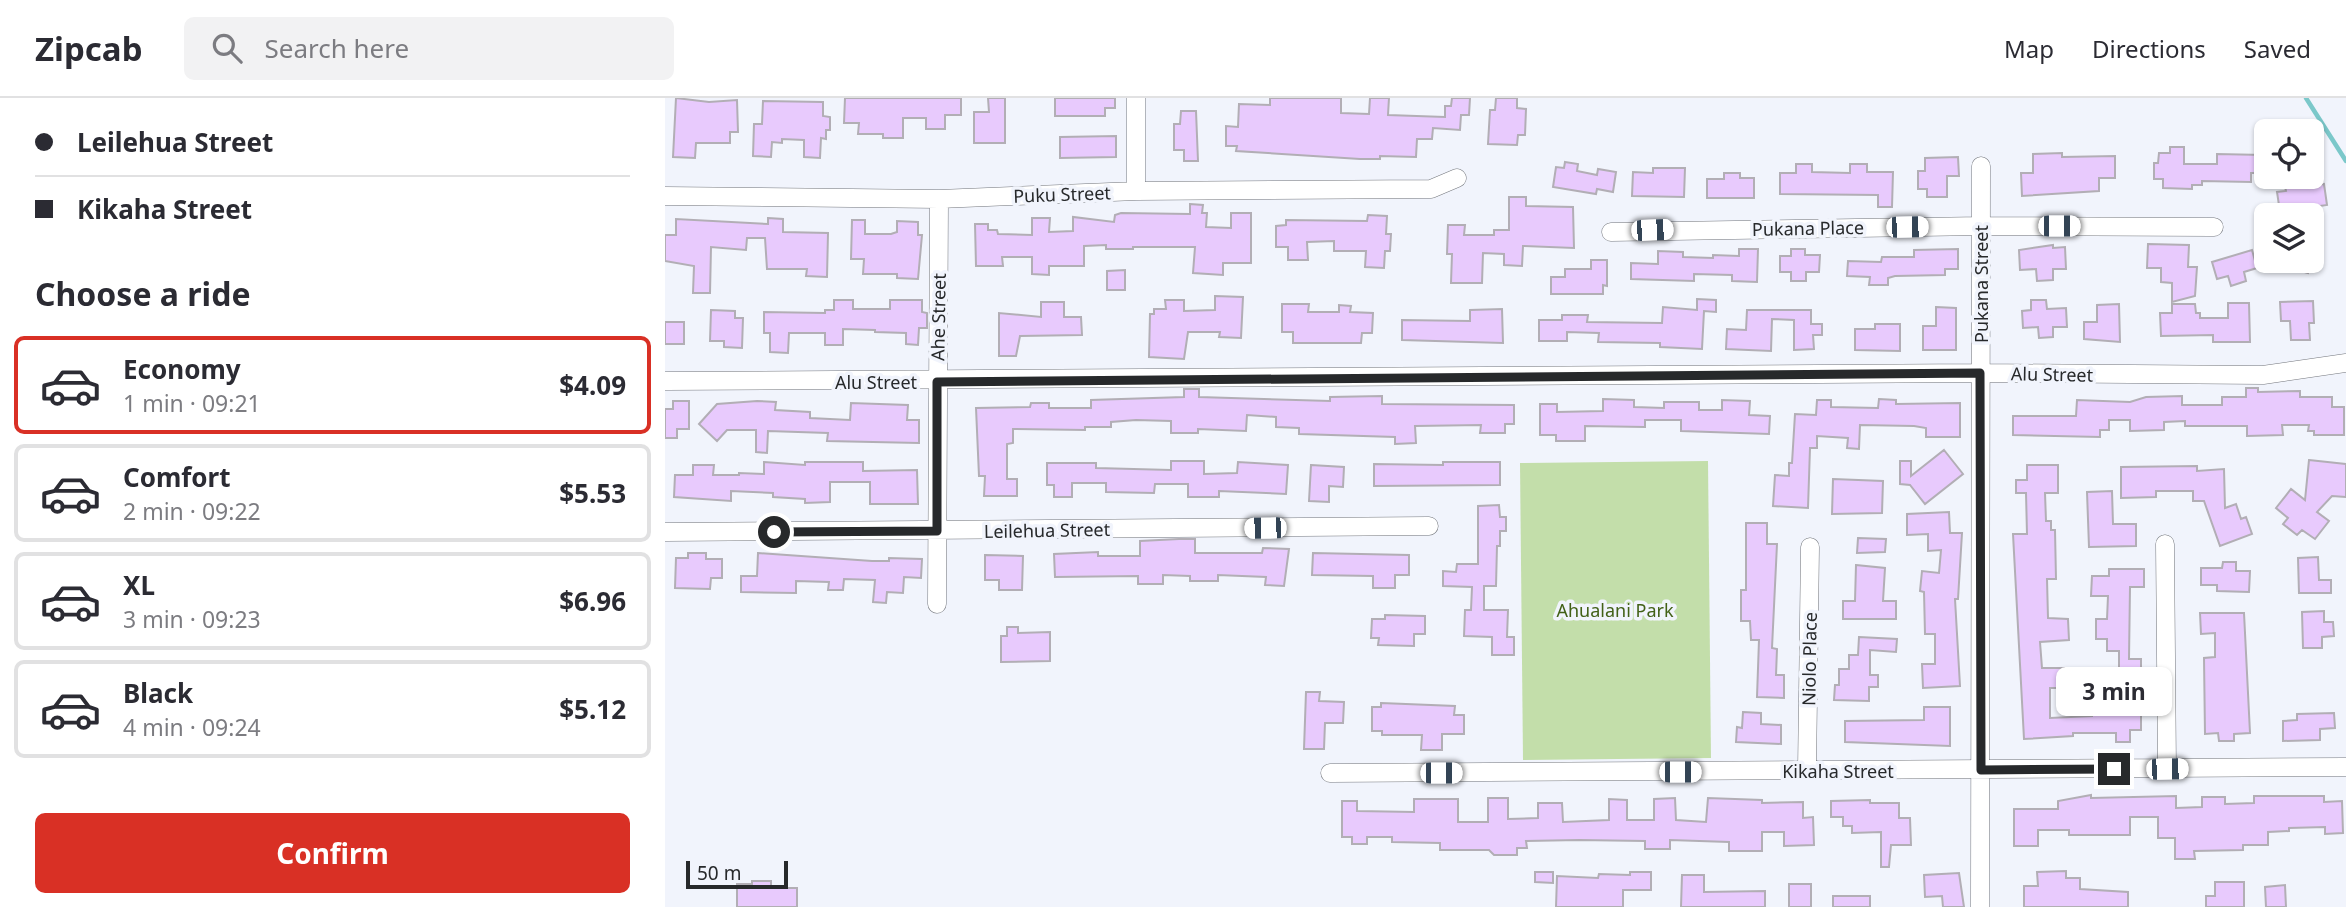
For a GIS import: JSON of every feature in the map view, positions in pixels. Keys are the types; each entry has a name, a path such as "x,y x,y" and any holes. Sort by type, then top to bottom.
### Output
{"street":[{"path":"1136,98 1136,191"},
{"name":"Pukana Street","path":"1980,907 1981,166"},
{"name":"Puku Street","path":"665,196 939,199 1136,191 1431,189 1457,178"},
{"name":"Ahe Street","path":"937,604 939,199"},
{"name":"Pukana Place","path":"1611,232 1982,226 2214,227"},
{"name":"Alu Street","path":"665,382 1980,373 2263,375 2346,363"},
{"name":"Leilehua Street","path":"665,532 1429,526"},
{"path":"2165,544 2167,769"},
{"name":"Niolo Place","path":"1807,771 1810,547"},
{"name":"Kikaha Street","path":"1330,773 2346,767"}],"green space":[{"name":"Ahualani Park","path":"1708,461 1711,758 1523,760 1520,463"}],"building":[{"path":"676,98 709,102 737,100 738,132 730,132 730,143 696,143 695,158 673,157"},
{"path":"845,98 961,98 961,115 945,115 945,129 926,129 926,118 903,118 903,138 883,138 883,134 858,134 859,123 844,123"},
{"path":"988,98 1005,98 1005,143 974,143 974,112 989,112"},
{"path":"1055,98 1115,98 1115,108 1105,108 1105,116 1055,116"},
{"path":"1270,98 1341,98 1341,113 1369,114 1370,98 1389,98 1388,115 1445,117 1445,106 1451,106 1452,98 1470,98 1469,115 1461,115 1460,130 1433,128 1432,139 1417,139 1416,157 1380,156 1380,159 1360,159 1236,151 1237,146 1226,146 1226,126 1238,127 1239,104 1270,105"},
{"path":"1496,98 1517,98 1517,108 1526,109 1525,135 1518,135 1517,145 1488,144 1490,110 1495,110"},
{"path":"763,101 823,102 823,116 830,117 830,130 826,130 826,139 821,138 820,158 804,157 804,140 782,139 782,143 772,142 771,157 753,156 754,124 762,124"},
{"path":"1181,111 1196,111 1198,161 1184,161 1184,150 1174,150 1174,124 1180,124"},
{"path":"1116,136 1116,157 1060,158 1060,137"},
{"path":"2170,147 2184,147 2184,164 2217,164 2217,154 2254,155 2254,173 2251,173 2251,182 2202,181 2202,185 2192,185 2192,189 2163,188 2163,179 2154,179 2154,163 2158,163 2159,153 2170,153"},
{"path":"2062,153 2062,157 2115,156 2115,178 2099,178 2099,191 2022,196 2021,173 2033,173 2033,154"},
{"path":"1958,157 1959,176 1947,176 1947,197 1927,197 1927,189 1918,189 1918,171 1925,171 1925,158"},
{"path":"1565,162 1578,164 1577,171 1597,175 1598,169 1616,172 1613,192 1597,189 1596,194 1553,187 1556,167 1564,168"},
{"path":"1796,164 1812,164 1812,172 1850,173 1850,164 1867,164 1867,172 1893,172 1892,207 1878,207 1878,195 1780,194 1780,173 1796,173"},
{"path":"1653,168 1685,168 1684,197 1632,196 1633,172 1653,173"},
{"path":"1724,173 1740,173 1740,178 1754,178 1754,198 1707,198 1707,179 1724,179"},
{"path":"2324,184 2327,205 2279,203 2277,192 2324,189"},
{"path":"1509,197 1526,197 1526,206 1573,207 1574,248 1523,246 1522,266 1504,265 1504,254 1483,253 1482,283 1451,283 1452,254 1447,254 1448,225 1465,225 1464,235 1494,235 1494,230 1509,230"},
{"path":"1190,204 1203,205 1202,213 1207,213 1206,227 1231,228 1231,213 1251,213 1251,263 1223,263 1223,275 1193,273 1195,247 1106,249 1106,245 1084,246 1084,266 1049,266 1049,275 1032,274 1032,257 1002,257 1003,266 976,266 975,224 988,224 988,230 997,230 998,234 1032,235 1032,218 1050,218 1049,232 1073,231 1073,217 1114,222 1115,215 1121,213 1190,214"},
{"path":"1368,215 1387,216 1386,234 1391,234 1390,251 1385,251 1384,268 1365,267 1366,251 1334,251 1334,241 1307,242 1308,260 1288,260 1288,247 1276,247 1276,226 1286,225 1286,220 1367,221"},
{"path":"768,218 783,219 783,232 828,233 827,277 806,276 807,269 767,269 765,238 747,238 746,250 711,247 710,293 693,293 694,266 665,261 665,235 676,235 676,219 768,224"},
{"path":"852,220 865,220 865,234 891,234 897,232 897,221 918,222 918,235 922,235 918,279 897,278 897,274 863,274 864,259 851,259"},
{"path":"2148,244 2189,245 2188,267 2197,267 2195,296 2172,302 2172,283 2161,282 2161,268 2147,268"},
{"path":"2053,245 2053,248 2065,247 2066,269 2053,269 2053,280 2037,281 2036,269 2020,270 2019,250"},
{"path":"1739,249 1758,249 1757,282 1732,281 1732,275 1694,274 1694,281 1631,279 1631,263 1658,264 1658,251 1683,252 1683,257 1713,258 1713,255 1739,256"},
{"path":"1791,249 1805,249 1805,255 1820,255 1819,272 1806,272 1806,281 1791,281 1791,272 1780,272 1780,256 1791,256"},
{"path":"1958,249 1958,269 1945,269 1945,275 1895,276 1888,278 1888,285 1869,285 1870,277 1847,276 1848,261 1881,262 1882,257 1914,257 1914,250"},
{"path":"2252,250 2254,269 2244,272 2246,281 2231,286 2228,276 2217,279 2212,262"},
{"path":"1591,260 1607,260 1607,286 1603,285 1603,294 1551,294 1551,277 1565,277 1565,269 1591,269"},
{"path":"1125,270 1125,290 1107,290 1107,271"},
{"path":"1215,296 1243,297 1241,338 1219,337 1220,332 1188,332 1184,359 1149,357 1150,314 1154,314 1154,309 1166,309 1165,300 1184,300 1184,311 1215,310"},
{"path":"1697,299 1716,300 1716,312 1704,311 1702,349 1660,347 1660,343 1598,342 1599,333 1567,332 1567,341 1539,341 1539,320 1562,320 1562,315 1588,315 1587,322 1662,323 1663,307 1697,310"},
{"path":"834,300 853,300 853,309 890,309 890,300 922,300 922,312 927,313 927,328 919,328 918,345 906,344 906,333 875,330 843,329 843,345 825,345 825,333 789,333 788,353 770,352 770,333 764,333 764,312 825,313 825,310 834,310"},
{"path":"2031,300 2046,300 2047,309 2066,308 2067,327 2053,327 2053,337 2039,338 2038,327 2023,328 2022,311 2031,310"},
{"path":"2313,301 2314,323 2309,323 2310,340 2291,340 2290,321 2281,321 2280,302"},
{"path":"1041,302 1064,302 1064,317 1081,317 1082,335 1020,336 1016,356 999,356 999,313 1041,317"},
{"path":"2228,303 2249,303 2250,342 2213,342 2213,335 2161,336 2160,313 2172,313 2172,304 2195,304 2200,318 2228,318"},
{"path":"1282,304 1309,304 1308,312 1339,312 1339,305 1351,306 1350,312 1373,313 1372,333 1362,333 1361,343 1293,343 1293,332 1282,332"},
{"path":"2119,304 2120,342 2084,339 2084,322 2097,322 2097,305"},
{"path":"1936,307 1956,308 1956,350 1923,350 1923,326 1936,326"},
{"path":"1502,309 1503,343 1402,340 1402,320 1470,321 1470,310"},
{"path":"711,310 735,311 735,318 743,318 742,348 724,347 724,341 710,341"},
{"path":"1747,310 1811,310 1811,324 1822,324 1822,335 1813,335 1814,349 1794,350 1794,320 1772,319 1771,351 1726,349 1727,329 1746,330"},
{"path":"665,322 684,322 684,344 665,344"},
{"path":"1875,324 1900,324 1900,351 1855,350 1855,329 1875,329"},
{"path":"2246,388 2258,388 2258,392 2300,391 2300,397 2332,397 2332,407 2344,407 2344,435 2314,435 2314,431 2308,431 2309,425 2282,425 2283,435 2247,436 2247,426 2185,426 2185,421 2164,422 2164,430 2130,431 2130,420 2109,420 2109,430 2100,430 2100,437 2013,435 2013,416 2076,416 2077,400 2130,402 2146,397 2182,396 2182,405 2222,405 2222,397 2246,397"},
{"path":"1184,389 1199,389 1199,397 1330,401 1330,397 1382,396 1382,404 1514,405 1514,424 1505,424 1505,433 1480,433 1481,425 1415,426 1416,443 1395,444 1395,437 1299,434 1299,428 1276,427 1276,417 1247,415 1246,431 1198,429 1198,433 1171,433 1171,421 1136,420 1111,422 1111,427 1085,427 1085,430 1013,429 1013,443 1007,444 1007,479 1017,479 1017,496 984,496 985,476 979,476 976,408 1030,407 1031,403 1049,403 1049,408 1091,408 1091,400 1184,397"},
{"path":"1603,399 1634,400 1634,407 1664,408 1664,402 1699,402 1699,410 1722,410 1722,400 1750,401 1749,415 1770,416 1769,434 1681,431 1681,420 1645,420 1645,427 1585,426 1585,441 1556,441 1556,435 1540,435 1540,404 1557,404 1557,412 1603,411"},
{"path":"1879,399 1896,400 1896,404 1960,403 1960,437 1926,437 1926,428 1914,426 1860,425 1859,449 1847,448 1848,438 1817,436 1817,448 1810,448 1808,508 1773,506 1775,475 1789,476 1795,414 1816,415 1817,400 1831,400 1831,407 1878,408"},
{"path":"673,401 689,401 689,429 677,429 677,438 665,438 665,409 673,409"},
{"path":"776,402 775,410 810,412 810,418 850,420 851,403 908,405 907,420 919,420 919,443 827,441 828,433 768,431 767,453 756,452 756,430 727,430 717,441 699,424 717,404"},
{"path":"1944,450 1963,474 1925,504 1910,485 1900,484 1900,461 1911,461 1911,476"},
{"path":"2309,460 2346,464 2346,497 2332,496 2317,512 2329,521 2315,539 2302,530 2297,535 2283,524 2288,518 2276,508 2291,489 2305,500"},
{"path":"1171,461 1204,461 1204,474 1237,473 1238,462 1288,465 1286,494 1219,491 1219,497 1188,497 1188,484 1155,484 1154,493 1106,492 1106,483 1072,483 1072,497 1054,497 1054,485 1047,485 1047,463 1096,463 1096,468 1171,470"},
{"path":"764,462 805,465 805,462 863,462 863,471 917,470 918,504 870,504 870,482 830,482 830,502 805,503 805,499 773,497 773,493 731,491 731,501 674,497 675,475 693,475 693,465 714,465 713,475 764,474"},
{"path":"1443,462 1500,462 1500,485 1374,486 1374,464 1443,465"},
{"path":"1311,465 1344,467 1343,487 1329,486 1329,502 1309,501"},
{"path":"2027,465 2058,465 2058,493 2045,493 2046,521 2051,521 2051,530 2055,530 2056,579 2047,579 2048,618 2068,619 2069,640 2040,642 2042,668 2064,668 2064,688 2050,688 2050,718 2092,716 2092,711 2113,711 2113,687 2119,687 2119,651 2107,651 2107,639 2096,639 2096,619 2107,619 2108,596 2091,596 2092,576 2109,576 2109,569 2144,569 2144,587 2130,587 2129,659 2141,659 2141,730 2130,730 2130,742 2116,742 2116,733 2073,733 2073,736 2024,739 2013,534 2027,534 2026,493 2016,493 2016,480 2027,480"},
{"path":"2197,466 2197,471 2224,469 2225,508 2236,504 2241,519 2246,517 2252,534 2220,546 2204,501 2193,501 2193,491 2156,491 2156,497 2121,498 2121,467"},
{"path":"1833,479 1883,481 1882,513 1832,514"},
{"path":"2112,491 2113,524 2136,524 2136,546 2089,547 2087,492"},
{"path":"1499,505 1500,517 1506,517 1506,531 1500,531 1500,546 1497,546 1496,586 1484,586 1484,610 1508,610 1507,637 1514,637 1514,655 1492,655 1492,637 1464,636 1465,610 1471,610 1472,587 1443,586 1443,571 1456,572 1457,564 1478,564 1478,506"},
{"path":"1949,512 1950,533 1962,533 1958,599 1955,599 1960,686 1923,688 1922,664 1935,664 1935,634 1925,634 1924,592 1920,591 1922,571 1939,573 1941,550 1928,551 1928,534 1907,535 1907,514"},
{"path":"1746,523 1767,523 1767,544 1777,544 1772,648 1777,649 1776,675 1784,675 1784,698 1757,697 1759,640 1751,640 1750,621 1741,621 1741,590 1746,590"},
{"path":"1858,538 1886,539 1885,552 1857,553"},
{"path":"1195,539 1195,553 1262,553 1263,548 1289,549 1284,586 1265,585 1266,577 1218,575 1218,581 1190,581 1190,576 1163,575 1163,584 1138,584 1138,576 1055,577 1054,554 1098,552 1098,556 1140,556 1140,541"},
{"path":"688,553 706,553 706,559 722,559 722,578 711,578 710,589 675,588 676,558 688,558"},
{"path":"758,553 872,561 889,561 889,558 922,559 921,578 904,577 903,593 887,592 886,603 873,602 875,580 844,579 843,590 828,590 829,582 796,581 796,593 741,592 741,576 757,576"},
{"path":"1313,553 1409,555 1409,575 1395,575 1395,588 1373,588 1373,576 1312,575"},
{"path":"985,555 1023,556 1022,590 999,590 999,580 985,580"},
{"path":"2318,557 2319,580 2331,580 2331,593 2299,593 2298,558"},
{"path":"2223,562 2236,562 2236,571 2250,571 2249,592 2217,591 2217,585 2201,585 2201,568 2222,568"},
{"path":"1856,565 1885,568 1883,601 1896,601 1896,619 1843,619 1843,601 1855,601"},
{"path":"2324,611 2324,622 2333,622 2334,636 2322,637 2322,648 2303,648 2302,612"},
{"path":"2200,613 2244,613 2250,733 2234,734 2234,741 2219,741 2218,733 2205,734 2204,658 2215,657 2215,633 2201,634"},
{"path":"1385,615 1425,616 1425,634 1414,634 1414,646 1378,645 1379,638 1371,638 1372,619 1385,619"},
{"path":"1007,627 1018,627 1018,633 1050,632 1050,661 1001,662 1001,636 1007,636"},
{"path":"1859,637 1897,639 1896,652 1870,650 1870,675 1878,675 1878,687 1869,687 1869,701 1834,700 1835,685 1839,685 1839,669 1849,669 1849,655 1858,655"},
{"path":"1306,692 1320,692 1319,701 1344,702 1343,723 1325,723 1324,749 1304,749"},
{"path":"1381,703 1455,706 1454,715 1464,715 1464,734 1442,734 1442,750 1421,750 1422,735 1382,735 1382,731 1372,731 1372,707 1381,707"},
{"path":"1924,707 1950,707 1950,746 1845,742 1845,721 1924,720"},
{"path":"1743,712 1761,713 1761,724 1781,725 1781,744 1736,742 1737,727 1742,728"},
{"path":"2334,713 2335,728 2320,729 2320,740 2283,741 2283,721 2297,720 2297,714"},
{"path":"2091,795 2091,798 2176,796 2176,808 2202,807 2202,797 2225,797 2225,804 2254,803 2254,796 2324,796 2324,802 2342,801 2343,833 2325,834 2325,827 2289,828 2289,831 2268,832 2268,845 2243,845 2243,850 2194,851 2195,859 2175,859 2175,838 2158,838 2158,817 2130,817 2130,835 2069,835 2069,830 2038,830 2038,846 2014,846 2014,809 2058,809 2058,801"},
{"path":"1488,798 1508,798 1508,819 1538,818 1538,803 1562,803 1563,822 1609,820 1609,799 1627,800 1627,820 1654,820 1654,799 1675,798 1676,820 1706,822 1708,798 1762,800 1762,803 1803,802 1803,818 1813,817 1814,845 1784,846 1784,832 1762,832 1762,851 1729,851 1729,842 1670,840 1670,849 1645,849 1645,841 1579,840 1526,841 1527,848 1517,848 1517,855 1494,855 1489,850 1440,850 1440,843 1392,842 1392,837 1367,837 1367,844 1352,844 1352,837 1342,837 1342,801 1357,801 1357,811 1414,812 1414,799 1458,799 1458,822 1488,822"},
{"path":"1870,800 1870,803 1899,803 1899,818 1910,818 1911,845 1891,845 1889,867 1881,867 1881,832 1852,833 1852,826 1843,826 1843,817 1831,817 1831,801"},
{"path":"2066,871 2066,878 2080,878 2080,889 2128,892 2128,907 2024,907 2024,886 2038,886 2037,872"},
{"path":"1535,872 1553,872 1553,883 1535,882"},
{"path":"1630,872 1651,872 1651,890 1623,890 1623,907 1556,907 1557,876 1598,878 1599,874 1630,875"},
{"path":"1959,873 1964,907 1943,907 1942,896 1925,897 1924,875"},
{"path":"1682,875 1704,875 1704,892 1765,891 1765,907 1681,907"},
{"path":"752,881 771,881 771,888 797,888 797,907 737,907 737,884 752,884"},
{"path":"2215,882 2244,882 2244,907 2206,907 2206,896 2215,896"},
{"path":"1789,884 1811,884 1811,907 1789,907"},
{"path":"2285,885 2286,907 2266,907 2265,887"},
{"path":"1833,896 1870,896 1870,907 1833,907"}],"waterway":[{"path":"2306,98 2346,161"}],"route":[{"path":"774,532 937,531 937,382 1100,378 1980,373 1981,770 2114,769"}]}
